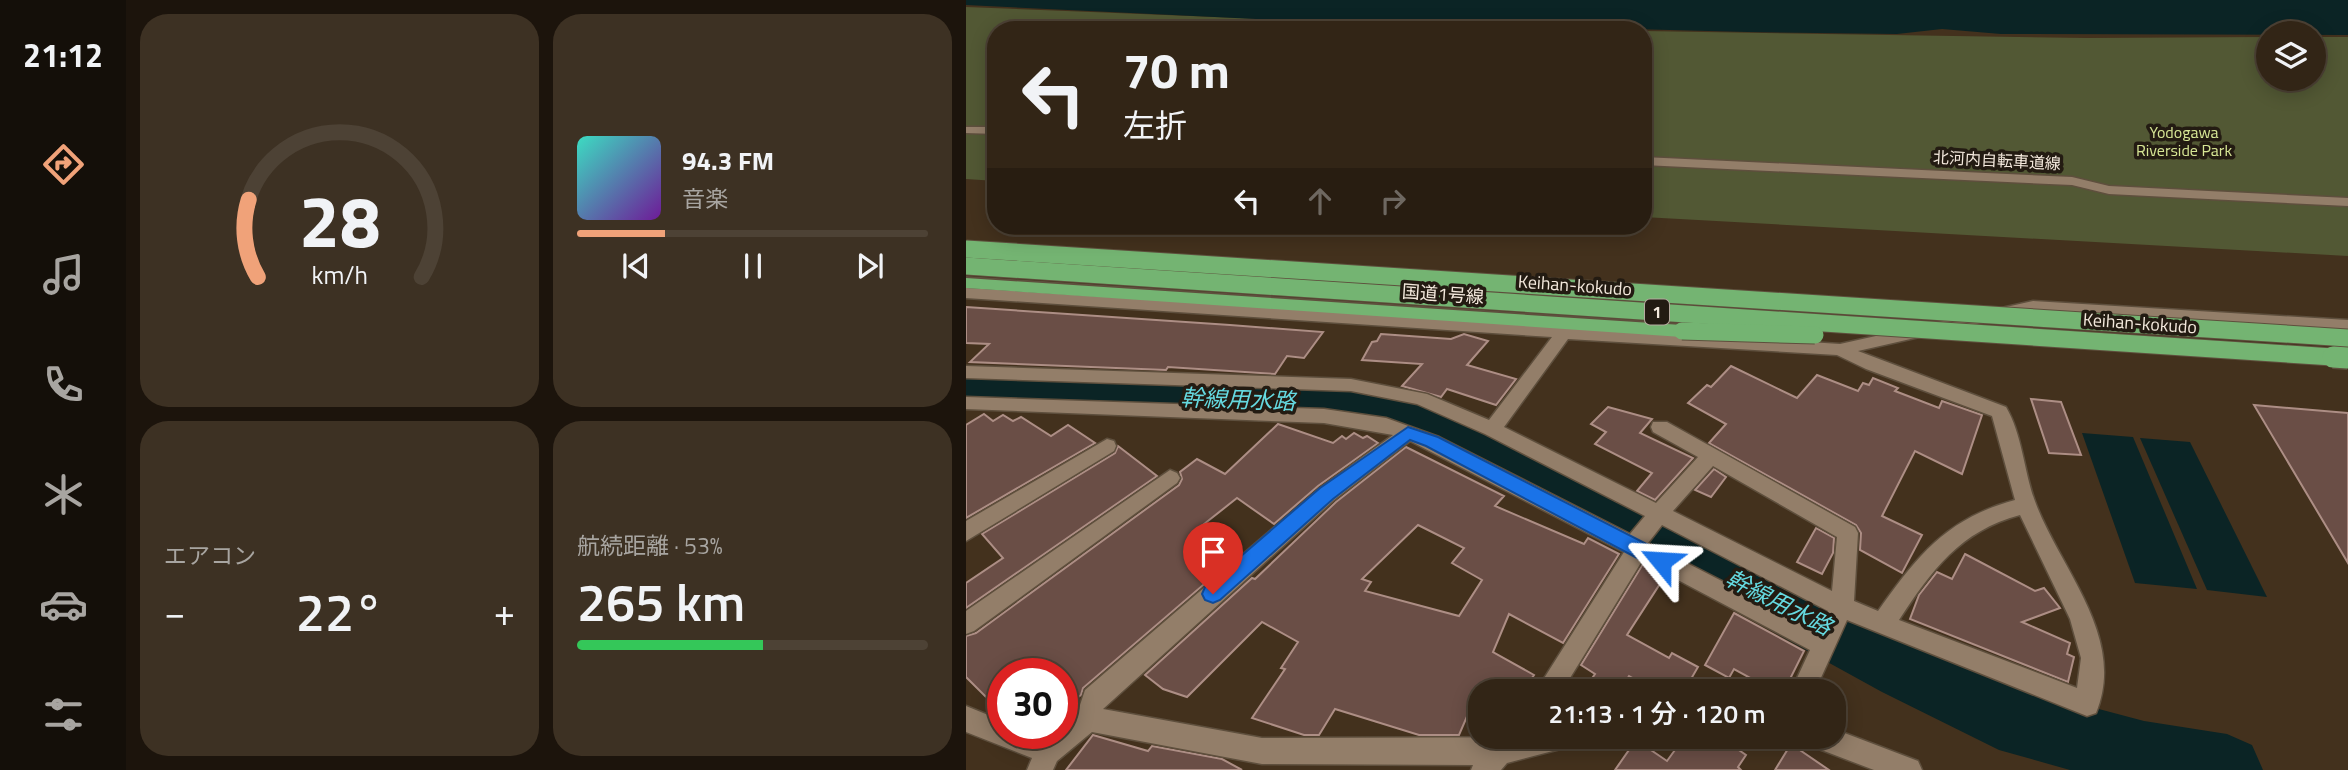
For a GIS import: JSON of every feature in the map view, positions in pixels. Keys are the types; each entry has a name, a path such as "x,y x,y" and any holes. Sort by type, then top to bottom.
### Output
{"highway":[{"name":"Keihan-kokudo","path":"966,249 2348,338"},
{"name":"Keihan-kokudo","path":"966,266 2348,358"},
{"name":"国道1号線","path":"966,283 1682,331 1802,335 2002,334"}],"street":[{"path":"966,130 987,131"},
{"name":"北河内自転車道線","path":"1652,161 2072,181 2109,190 2348,202"},
{"path":"966,293 1840,350 2033,306 2348,326"},
{"path":"1492,429 1564,333"},
{"path":"966,372 1351,385 1421,398 1492,429 1840,610 1883,624 2087,704 2093,658 2081,618 2026,505 2000,412 1872,365 1840,350"},
{"path":"966,403 1324,416 1386,425 1432,442 1825,643"},
{"path":"1660,427 1848,533 1840,610 1808,679"},
{"path":"966,719 1044,761 1088,719 1094,698 1327,494 1408,433"},
{"path":"966,532 1107,446"},
{"path":"1555,679 1636,546 1657,516 1711,456"},
{"path":"966,624 1170,478"},
{"path":"1883,624 1919,570 1945,543 1983,519 2026,505"},
{"path":"1088,719 1262,751 1504,752"},
{"path":"1844,749 1875,764 1909,770"}],"green space":[{"path":"966,7 1318,21 987,21 987,180 966,179"},
{"name":"Yodogawa Riverside Park","path":"1652,31 2087,38 2256,37 2256,91 2326,91 2326,37 2348,37 2348,256 1652,217"}],"water":[{"path":"966,0 2348,0 2348,35 2326,35 2326,21 2256,21 2256,35 2001,34 1942,29 1897,34 1748,32 1652,30 1652,21 1275,20 966,5"},
{"path":"2082,433 2133,437 2197,589 2135,583"},
{"path":"2140,438 2190,442 2267,597 2207,590"}],"building":[{"path":"966,307 1323,332 1304,358 1287,356 1275,374 1168,367 1166,370 970,362 989,344 966,343"},
{"path":"1381,334 1451,339 1464,334 1488,341 1467,365 1516,379 1496,405 1447,389 1441,397 1402,386 1422,364 1362,360 1372,342 1377,341"},
{"path":"1731,366 1797,398 1817,375 1858,391 1863,383 1869,385 1873,378 1898,388 1895,391 1939,408 1942,401 1982,415 1962,474 1915,451 1882,516 1922,535 1902,573 1860,550 1861,533 1856,525 1709,443 1726,424 1688,403 1707,385 1711,387"},
{"path":"2031,399 2061,402 2081,455 2049,453"},
{"path":"2254,405 2348,413 2348,563"},
{"path":"1608,407 1652,419 1640,433 1693,458 1655,500 1637,491 1652,473 1595,444 1606,432 1591,424"},
{"path":"984,414 993,421 1003,415 1013,421 1021,417 1051,436 1068,425 1095,443 966,518 966,425"},
{"path":"1278,424 1333,443 1342,436 1346,439 1354,433 1363,438 1367,436 1378,443 1318,486 1274,524 1237,498 1194,532 1230,562 1083,688 1078,697 1078,658 987,658 987,698 966,677 966,636 976,633 1179,485 1182,479 1180,472 1197,459 1225,474"},
{"path":"1118,446 1157,476 966,608 966,583 1003,558 982,534 1115,453"},
{"path":"1406,447 1504,496 1495,506 1584,544 1588,538 1619,554 1563,643 1509,614 1493,652 1534,675 1531,679 1468,679 1468,714 1459,735 1419,735 1335,709 1319,735 1304,735 1252,718 1285,669 1281,668 1298,642 1262,622 1187,697 1163,689 1145,675 1252,578 1255,579 1336,502","holes":["1418,525 1464,548 1452,563 1482,580 1459,616 1365,591 1371,582 1362,579"]},
{"path":"1714,469 1726,477 1711,497 1695,490"},
{"path":"1816,528 1834,538 1833,553 1822,574 1797,562"},
{"path":"1965,554 2035,591 2044,588 2060,608 2022,622 2070,643 2067,654 2074,657 2068,682 1910,619 1919,595 1937,572 1952,579"},
{"path":"1643,564 1665,576 1627,635 1669,658 1672,653 1698,667 1691,679 1634,679 1629,676 1627,679 1591,679 1595,674 1581,665"},
{"path":"1734,613 1804,651 1790,679 1752,679 1734,669 1729,678 1705,665"},
{"path":"1093,735 1148,751 1152,746 1222,759 1242,770 1066,770"},
{"path":"1630,749 1649,749 1667,761 1676,749 1737,749 1746,755 1738,767 1741,770 1615,770"},
{"path":"1788,749 1798,749 1829,770 1775,770"}],"waterway":[{"name":"幹線用水路","path":"966,388 1350,403 1401,411 1450,431 1905,670 1999,716 2144,756 2227,770"}],"route":[{"path":"1213,594 1327,494 1408,433 1432,442 1661,561"}]}
